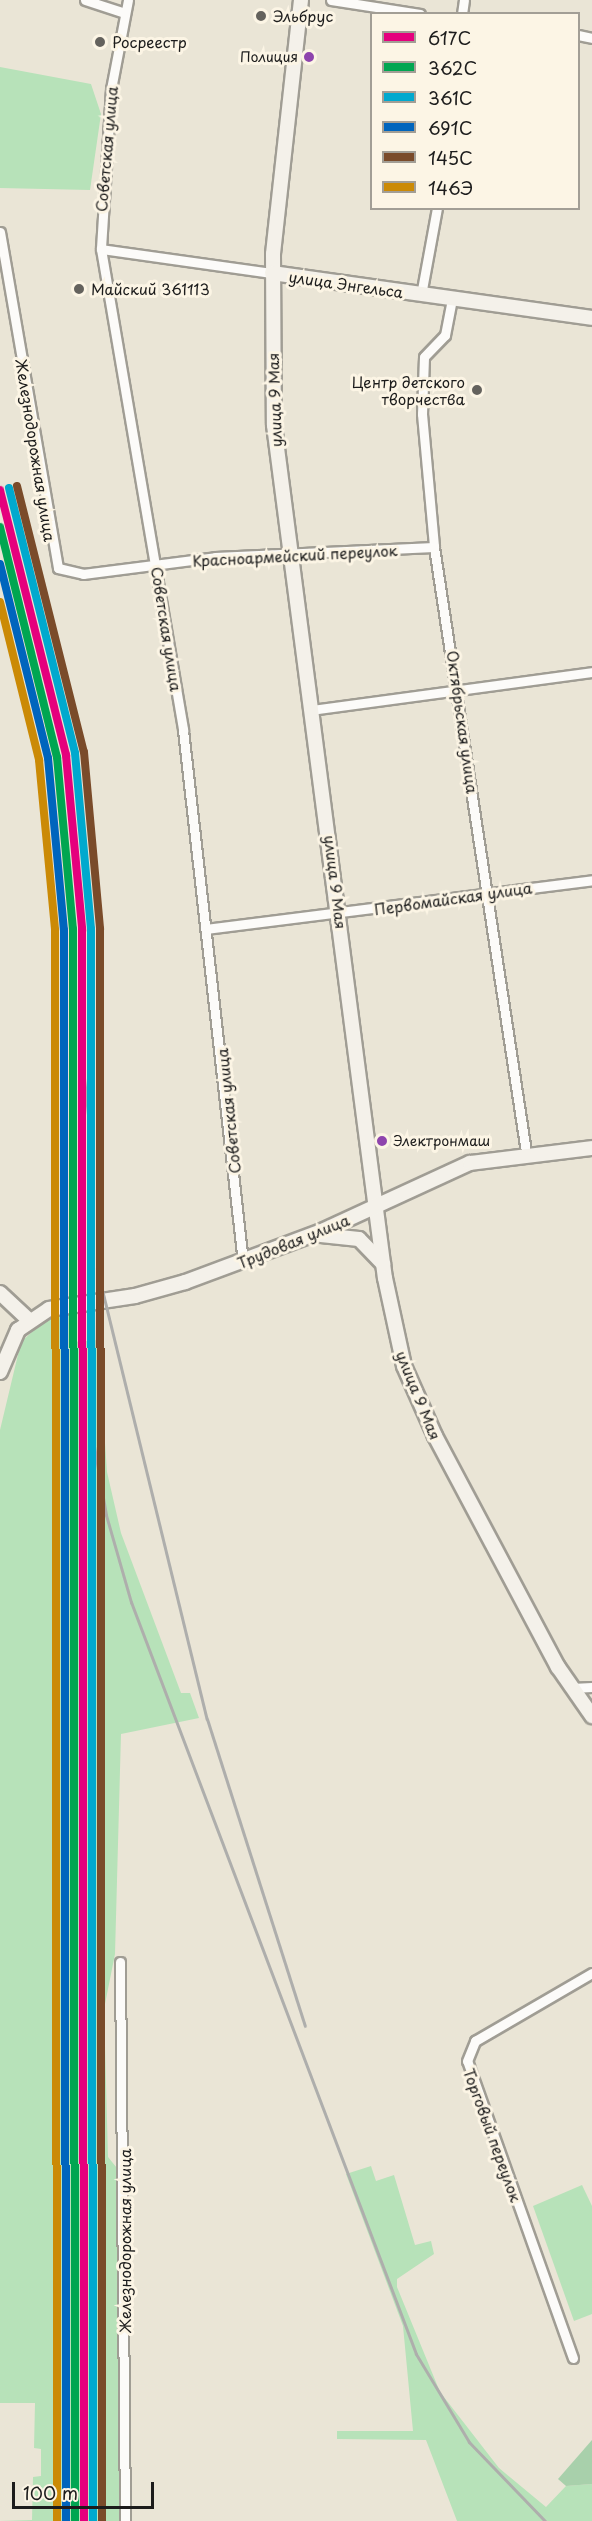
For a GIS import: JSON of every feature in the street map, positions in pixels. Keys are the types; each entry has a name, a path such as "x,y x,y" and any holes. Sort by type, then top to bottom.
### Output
{"street":[{"path":"86,0 123,12"},
{"name":"Советская улица","path":"128,0 123,12 111,89 101,249 157,564 206,929 243,1262"},
{"name":"улица 9 Мая","path":"301,0 272,273 274,425 340,913 383,1264 412,1386 479,1523 572,1688 592,1716"},
{"path":"332,0 407,12"},
{"path":"421,295 436,210"},
{"name":"Железнодорожная улица","path":"0,232 14,290 14,323 53,560 69,574 157,564"},
{"name":"улица Энгельса","path":"101,249 592,318"},
{"name":"Октябрьская улица","path":"452,299 445,335 428,349 423,367 434,547 458,689 486,893 526,1152"},
{"name":"Красноармейский переулок","path":"157,564 434,547"},
{"path":"311,710 592,672"},
{"name":"Первомайская улица","path":"206,929 592,880"},
{"name":"Трудовая улица","path":"29,1320 49,1309 159,1290 243,1262 310,1236 450,1169 526,1152 592,1148"},
{"path":"310,1236 359,1239 383,1264"},
{"path":"0,1293 29,1320 8,1347 0,1372"},
{"path":"572,1688 592,1687"},
{"name":"Железнодорожная улица","path":"120,1962 125,2521"},
{"name":"Торговый переулок","path":"573,2358 467,2061 475,2041 592,1973"}],"green space":[{"path":"0,67 91,84 101,114 90,190 0,188"},
{"path":"71,1313 73,1342 98,1340 107,1472 121,1533 181,1693 190,1693 199,1718 121,1734 115,1954 104,2009 108,2157 125,2178 125,2521 0,2521 32,2520 33,2477 41,2476 41,2449 34,2448 35,2403 0,2403 0,1430 21,1342 48,1317"},
{"path":"371,2166 376,2181 394,2175 415,2245 431,2241 434,2254 397,2279 397,2287 440,2392 499,2468 546,2507 566,2486 592,2484 592,2521 457,2521 426,2440 337,2439 337,2431 413,2431 403,2326 346,2174"},
{"path":"582,2185 592,2206 592,2314 574,2321 533,2206"},
{"path":"592,2440 592,2484 566,2486 558,2479"}],"railway":[{"path":"83,1069 92,1151 94,1446 106,1515 131,1602 416,2354 469,2442 545,2521"},
{"path":"97,1269 207,1719 305,2026"}],"transit line":[{"name":"145С","path":"17,486 84,752 100,929 102,2521"},
{"name":"361С","path":"9,488 75,753 91,929 93,2521"},
{"name":"617C","path":"0,490 66,755 82,929 84,2521"},
{"name":"362С","path":"0,527 57,757 73,929 75,2521"},
{"name":"691С","path":"0,564 48,758 64,930 66,2521"},
{"name":"146Э","path":"0,602 39,760 55,930 57,2521"}],"place":[{"name":"Эльбрус","path":"261,16"},
{"name":"Росреестр","path":"100,42"},
{"name":"Полиция","path":"309,57"},
{"name":"Майский 361113","path":"79,289"},
{"name":"Центр детского творчества","path":"477,390"},
{"name":"Электронмаш","path":"382,1141"}]}
